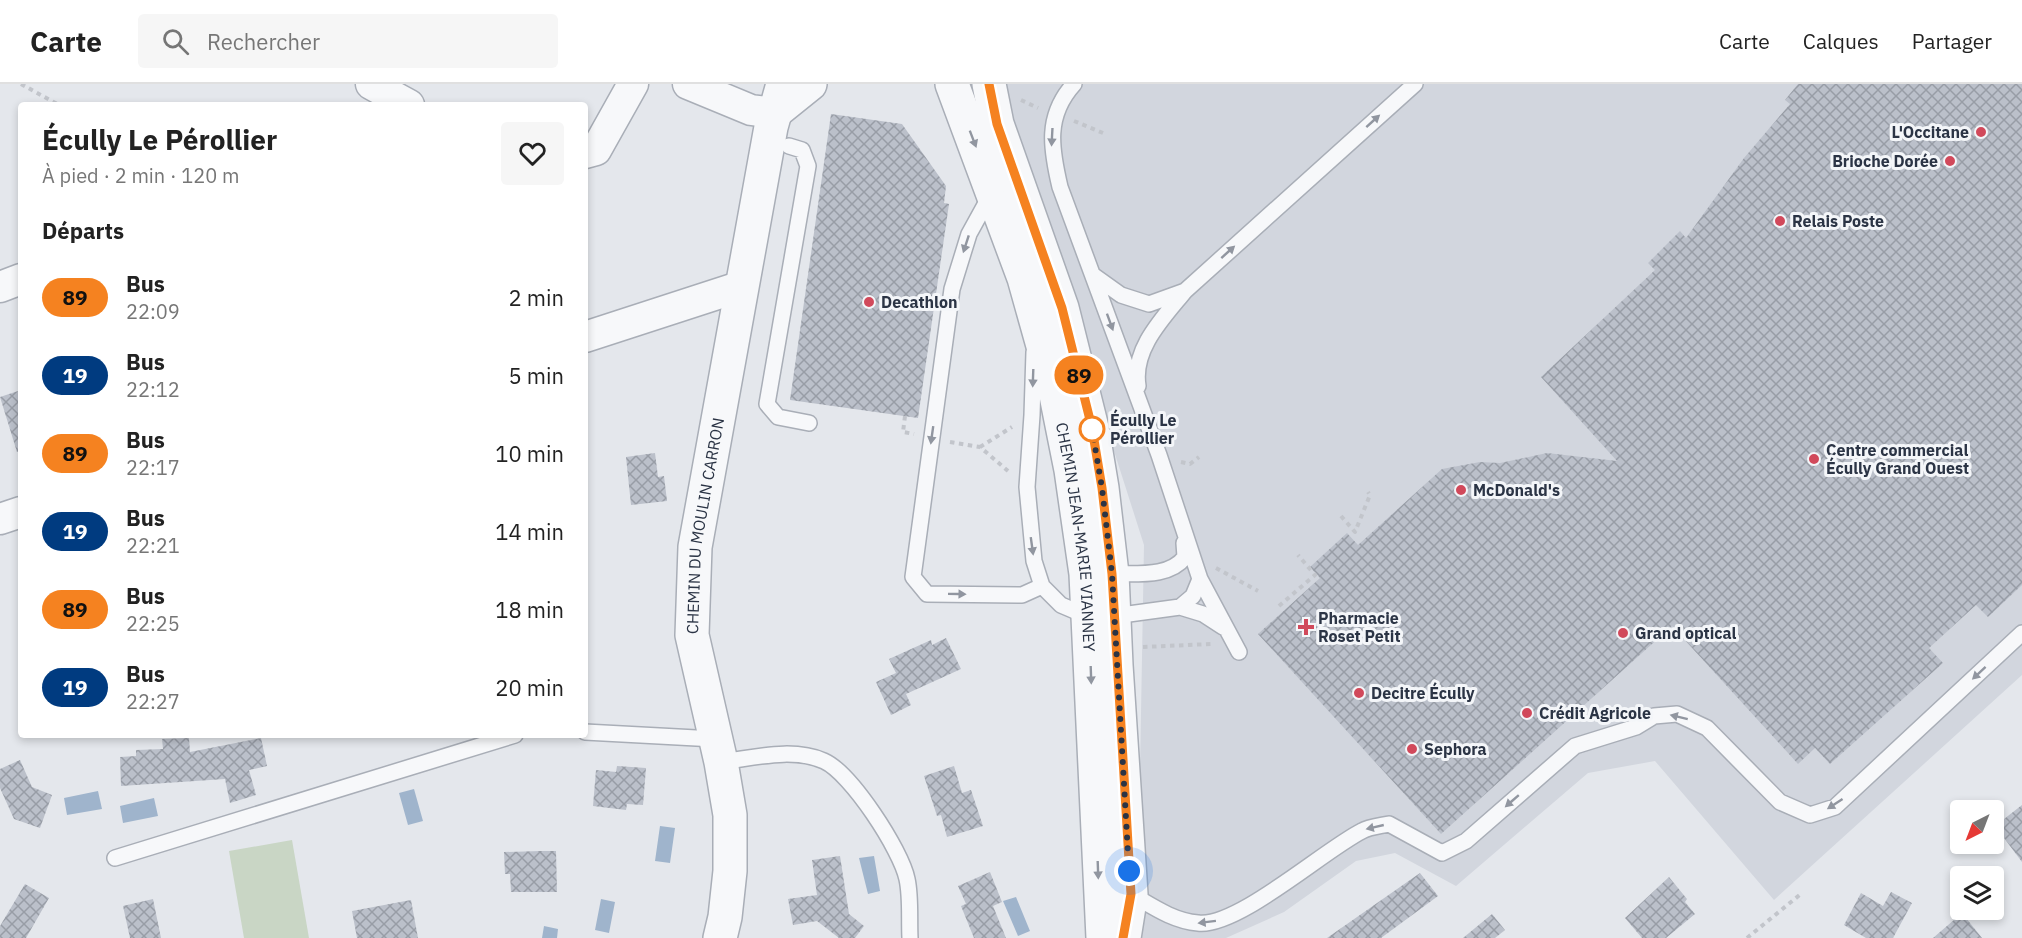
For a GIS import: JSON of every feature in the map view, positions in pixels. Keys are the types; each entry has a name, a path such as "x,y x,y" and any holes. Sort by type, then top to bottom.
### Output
{"street":[{"path":"371,84 404,102"},
{"path":"588,152 596,150 633,84"},
{"path":"688,84 751,110 810,84"},
{"name":"CHEMIN JEAN-MARIE VIANNEY","path":"952,84 1024,278 1054,385 1069,460 1099,574"},
{"name":"CHEMIN JEAN-MARIE VIANNEY","path":"989,84 997,124 1062,308 1092,428 1102,488 1099,574 1102,938"},
{"name":"CHEMIN DU MOULIN CARRON","path":"720,938 730,872 730,815 692,635 695,547 778,99"},
{"path":"0,287 18,280"},
{"path":"588,336 742,286"},
{"path":"0,519 18,513"},
{"name":"CHEMIN JEAN-MARIE VIANNEY","path":"1101,616 1131,894 1124,938"}],"lane":[{"path":"1074,84 1067,92 1052,128 1052,152 1060,187 1143,410 1200,579 1239,652"},
{"path":"1143,410 1136,375 1139,358 1155,328 1185,291 1415,84"},
{"path":"789,146 802,150 808,166 767,404 778,417 809,423"},
{"path":"993,192 969,234 952,289 913,577 927,594 1022,595 1042,586"},
{"path":"1092,274 1121,295 1149,304 1185,291"},
{"path":"1035,319 1027,488 1034,561 1042,586 1061,605 1101,616 1179,607 1203,614 1226,628"},
{"path":"1099,574 1167,571 1181,563 1185,557 1183,526"},
{"path":"1179,607 1193,596 1200,579"},
{"path":"1131,894 1166,915 1199,924 1222,920 1249,906 1363,830 1389,824 1442,853 1466,841 1575,746 1636,727 1654,716 1677,714 1707,728 1780,802 1810,815 1835,807 2022,633"},
{"path":"588,732 718,751 788,753 825,761 850,782 872,810 890,839 907,878 910,938"},
{"path":"115,858 505,738"}],"path":[{"path":"21,84 54,102"},
{"path":"1063,117 1103,133"},
{"path":"980,447 1032,415"},
{"path":"905,416 903,432 980,447 1027,488"},
{"path":"1173,460 1190,464 1199,457"},
{"path":"1341,516 1355,532 1370,495 1368,492"},
{"path":"1279,606 1315,575 1298,555"},
{"path":"1211,565 1258,591"},
{"path":"1139,648 1217,643"},
{"path":"1747,938 1802,893"}],"shaded area":[{"path":"1001,84 2022,84 2022,675 1774,900 1655,761 1588,773 1456,886 1395,853 1356,861 1284,912 1226,938 1137,938 1144,545 1001,97"}],"green space":[{"path":"292,840 309,938 244,938 229,851"}],"water":[{"path":"414,789 423,821 408,825 399,793"},
{"path":"98,791 102,809 67,815 64,798"},
{"path":"154,798 158,816 123,823 120,806"},
{"path":"660,826 675,828 670,863 655,861"},
{"path":"874,856 880,891 868,894 859,858"},
{"path":"1016,897 1030,931 1018,936 1003,901"},
{"path":"601,899 615,902 609,933 595,930"},
{"path":"544,926 558,929 557,938 542,938"}],"building":[{"name":"Centre commercial Écully Grand Ouest","path":"1798,84 2022,84 2022,585 1988,617 1976,605 1929,648 1943,663 1830,764 1815,748 1798,764 1672,626 1441,834 1258,634 1320,578 1310,567 1347,533 1358,545 1442,469 1480,462 1500,463 1547,453 1617,461 1541,377 1655,270 1648,263 1680,231 1686,238 1744,158 1790,104 1785,100"},
{"name":"Decathlon","path":"831,114 902,124 946,186 944,203 949,204 918,418 790,400"},
{"path":"18,391 18,452 17,452 0,397"},
{"path":"655,453 658,477 664,476 667,501 631,505 626,457"},
{"path":"946,638 961,669 906,694 911,705 891,715 876,682 896,673 889,659 931,640 932,645"},
{"path":"189,738 190,752 261,738 267,766 249,770 256,795 230,803 225,779 121,786 120,757 136,756 136,750 163,749 162,739"},
{"path":"20,760 32,787 52,795 40,828 14,819 0,788 0,769"},
{"path":"617,766 646,768 643,805 627,804 626,810 593,806 596,770 616,772"},
{"path":"954,766 962,793 971,790 983,826 947,837 941,815 937,816 924,776"},
{"path":"2022,805 2022,862 2004,838 2004,819"},
{"path":"556,851 557,892 511,892 510,874 505,874 504,852"},
{"path":"840,856 849,914 864,926 855,938 839,938 817,921 793,925 788,899 817,895 812,860"},
{"path":"990,872 1002,902 993,906 1006,938 974,938 961,906 966,904 958,886"},
{"path":"1420,873 1438,896 1381,938 1327,938"},
{"path":"1669,877 1687,899 1685,902 1695,914 1666,938 1642,938 1625,918"},
{"path":"25,884 49,898 26,938 0,938 0,926"},
{"path":"1891,892 1912,903 1893,938 1866,938 1844,925 1861,893 1883,906"},
{"path":"153,899 161,938 130,938 123,906"},
{"path":"411,900 418,938 357,938 352,911"},
{"path":"1492,914 1505,930 1495,938 1463,938"},
{"path":"1954,920 1968,920 1982,938 1933,938"}],"bus line":[{"name":"89","path":"989,84 997,124 1062,308 1092,428 1102,488 1112,574 1131,894 1123,938"}],"place":[{"name":"L'Occitane","path":"1981,132"},
{"name":"Brioche Dorée","path":"1950,161"},
{"name":"Relais Poste","path":"1780,221"},
{"name":"Decathlon","path":"869,302"},
{"name":"Écully Le Pérollier","path":"1092,429"},
{"name":"Centre commercial Écully Grand Ouest","path":"1814,459"},
{"name":"McDonald's","path":"1461,490"},
{"name":"Pharmacie Roset Petit","path":"1306,627"},
{"name":"Grand optical","path":"1623,633"},
{"name":"Decitre Écully","path":"1359,693"},
{"name":"Crédit Agricole","path":"1527,713"},
{"name":"Sephora","path":"1412,749"}],"route":[{"path":"1092,429 1102,488 1112,574 1129,871"}]}
